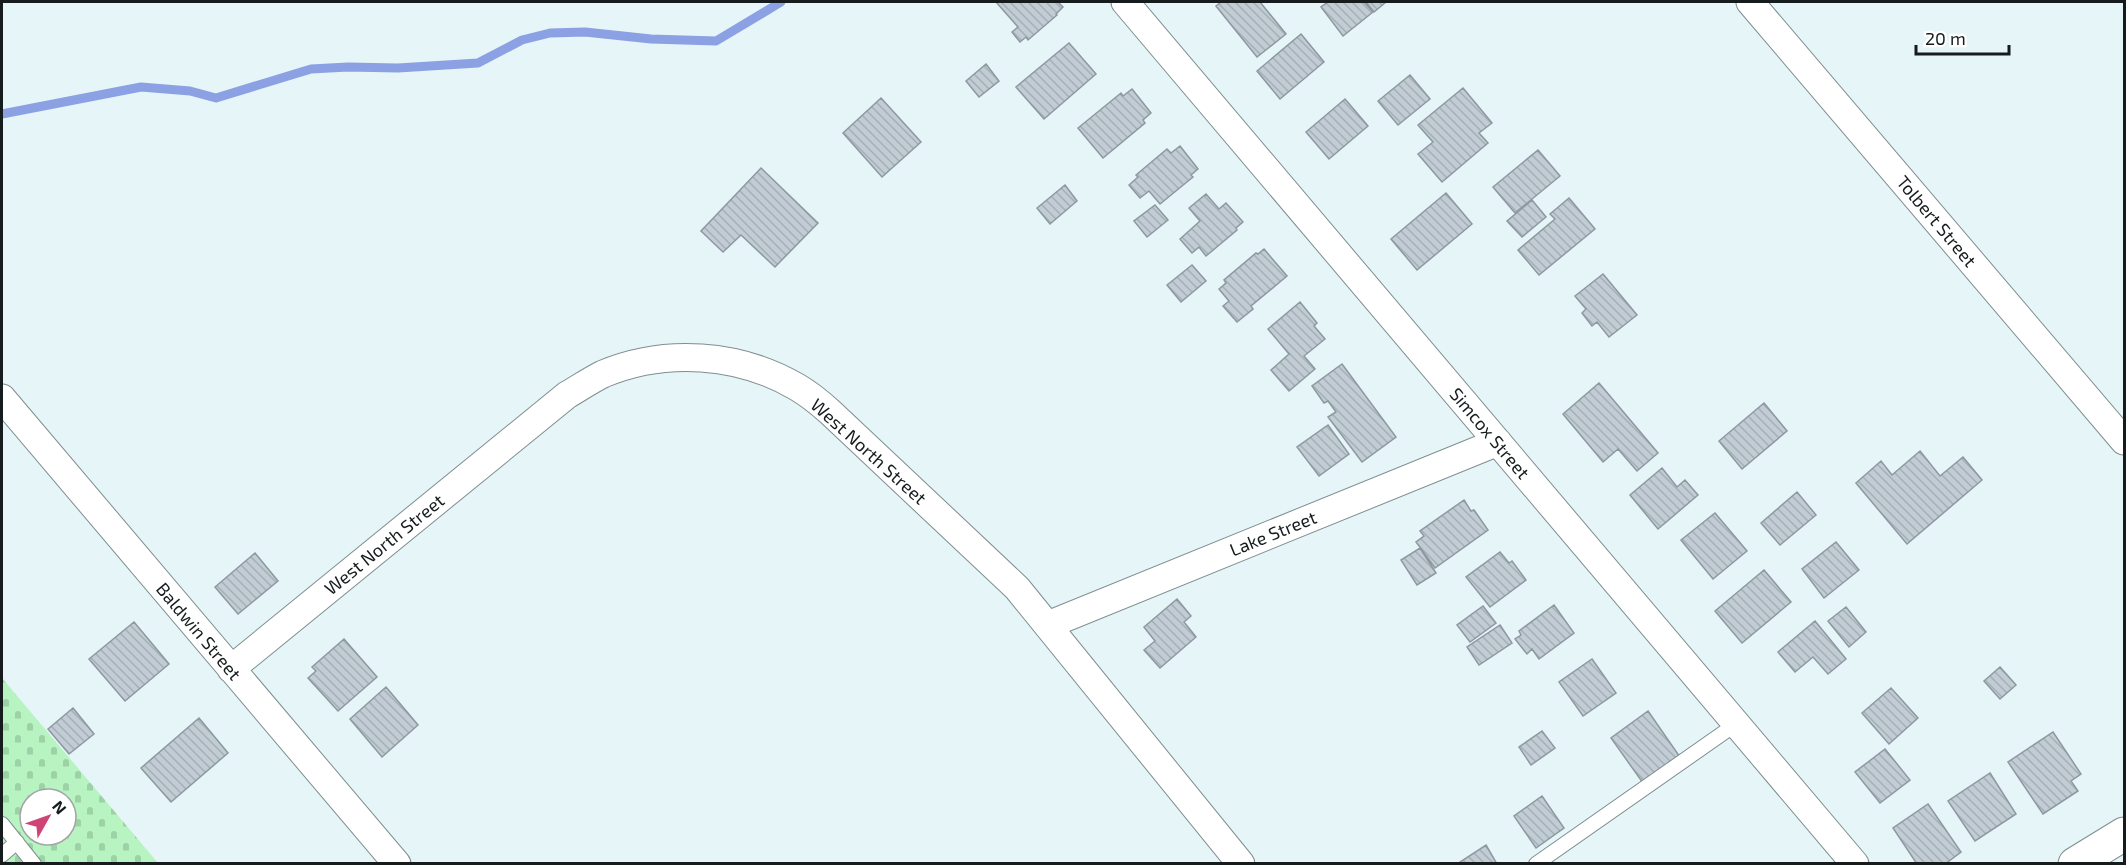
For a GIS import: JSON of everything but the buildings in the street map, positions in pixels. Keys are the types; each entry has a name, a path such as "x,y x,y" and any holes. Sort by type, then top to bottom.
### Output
{"main road":[{"path":"2075,864 2124,834"}],"street":[{"name":"Simcox Street","path":"1125,2 1855,864"},
{"name":"Tolbert Street","path":"1750,2 2124,441"},
{"name":"West North Street","path":"231,669 567,395 602,375 641,362 682,357 723,359 762,370 799,387 830,412 1017,588 1241,864"},
{"name":"Baldwin Street","path":"2,398 397,864"},
{"name":"Lake Street","path":"1048,625 1498,442"}],"lane":[{"path":"1536,864 1736,724"},
{"path":"2,824 34,864"},
{"path":"2,855 17,843"}],"green space":[{"path":"2,678 158,863 2,863"}],"waterway":[{"path":"2,114 141,87 190,91 216,98 311,69 398,68 478,63 522,40 550,33 585,32 651,39 716,41 781,2"}]}
